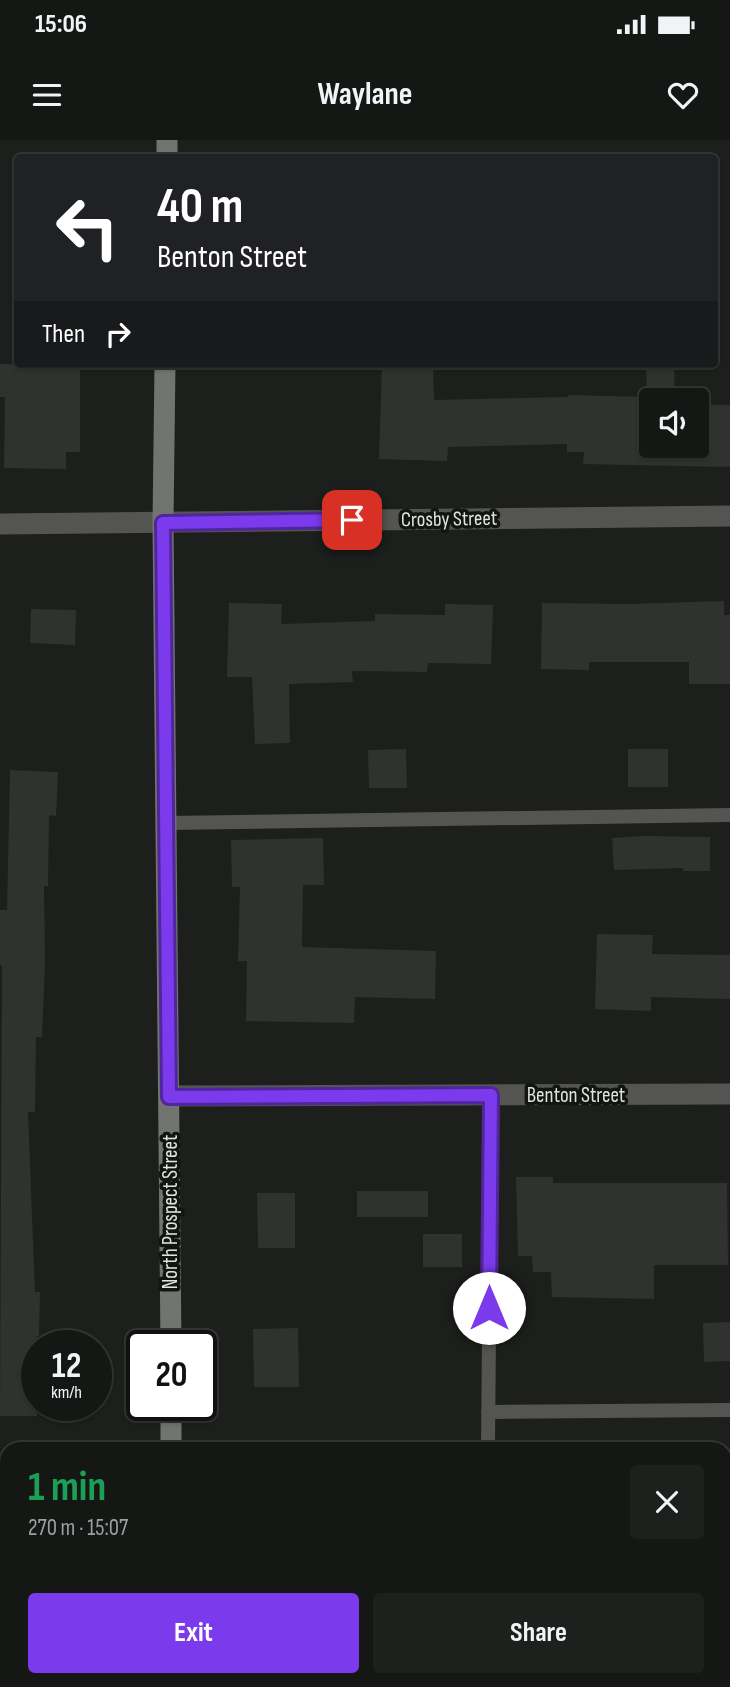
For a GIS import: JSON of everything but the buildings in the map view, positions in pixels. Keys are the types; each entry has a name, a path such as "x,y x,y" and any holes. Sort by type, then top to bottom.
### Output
{"street":[{"name":"North Prospect Street","path":"165,368 163,523 171,1330"},
{"name":"Crosby Street","path":"0,524 730,516"},
{"name":"Benton Street","path":"169,1097 730,1094"},
{"path":"171,1421 171,1442"}],"lane":[{"path":"166,823 730,815"},
{"path":"488,1442 491,1095"},
{"path":"488,1412 730,1410"}],"route":[{"path":"352,520 163,523 169,1097 491,1095 489,1308"}]}
